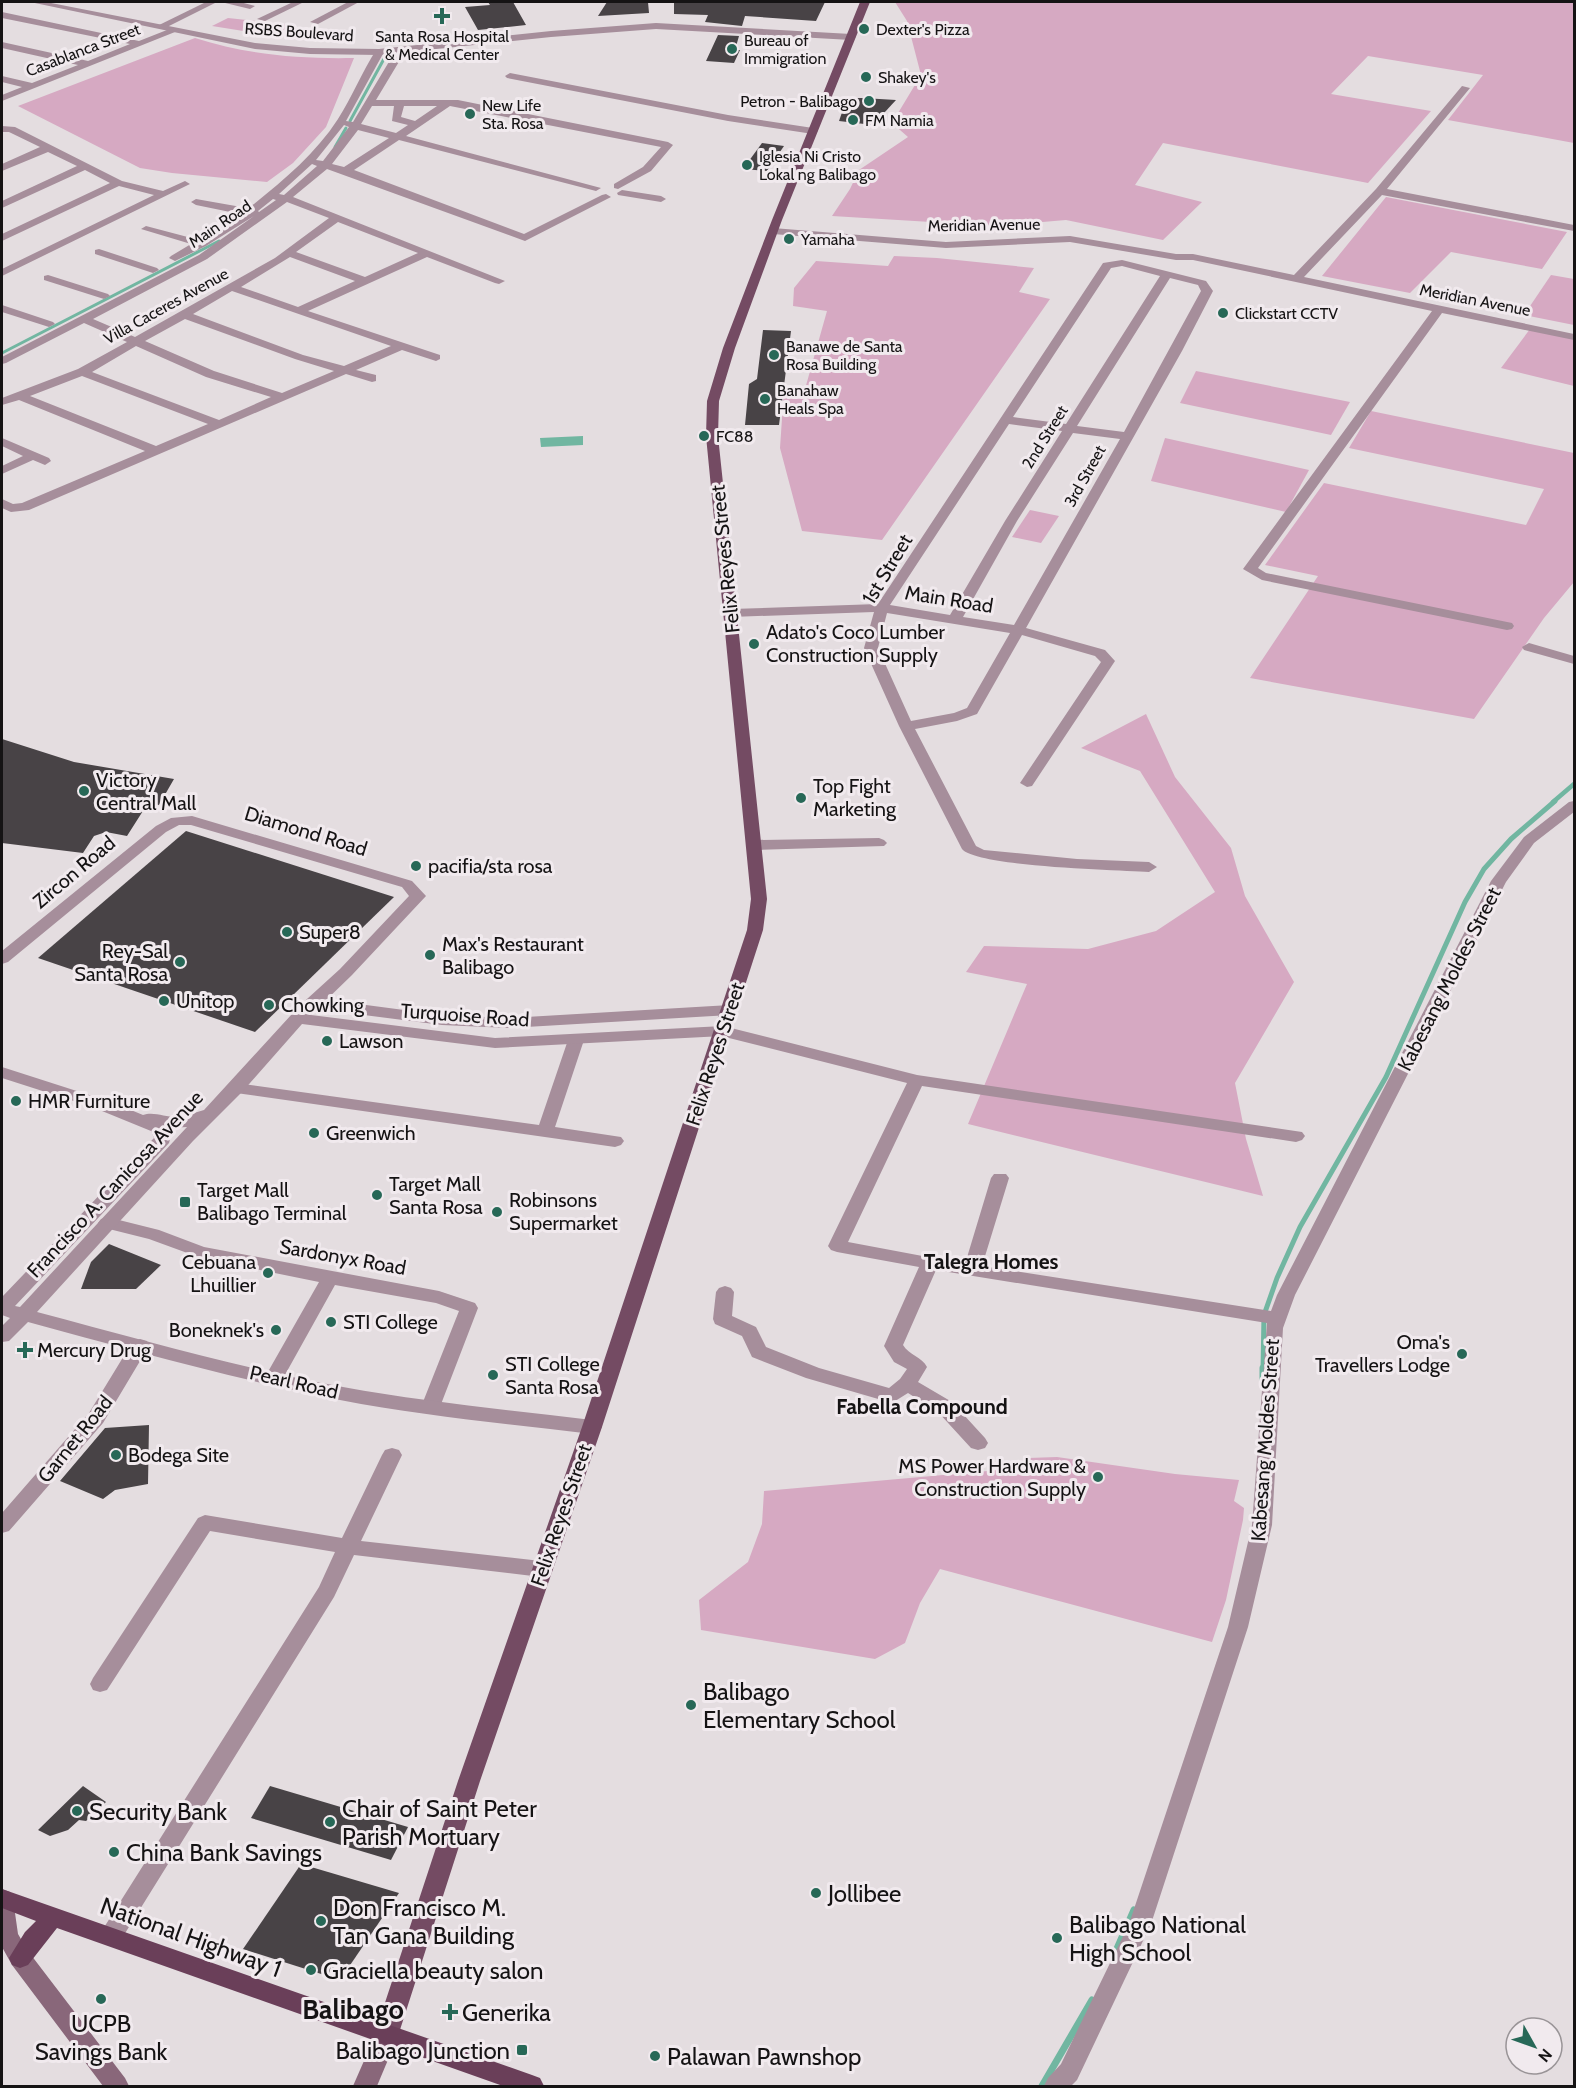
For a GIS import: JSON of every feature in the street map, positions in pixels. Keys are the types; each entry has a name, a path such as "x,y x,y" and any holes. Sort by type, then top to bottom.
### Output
{"highway":[{"name":"National Highway 1","path":"2,1899 532,2086"},
{"path":"21,1958 33,1939 53,1917"}],"main road":[{"name":"Felix Reyes Street","path":"365,2086 386,2036 542,1569 592,1427 755,930 759,899 755,845 712,436 713,401 729,348 774,229 865,2"},
{"path":"2,1899 7,1936 117,2086"}],"street":[{"name":"RSBS Boulevard","path":"35,2 278,49 379,52 656,26 850,37"},
{"path":"160,27 212,2"},
{"path":"226,2 250,6"},
{"path":"262,19 299,2"},
{"path":"315,22 354,2"},
{"path":"2,15 141,44"},
{"name":"Casablanca Street","path":"2,98 175,30"},
{"path":"2,45 88,64"},
{"name":"Main Road","path":"2,361 203,257 286,198 326,164 358,124 401,50"},
{"name":"Main Road","path":"2,348 202,244 269,196 310,162 340,123 379,52"},
{"path":"510,76 728,118 813,131"},
{"path":"2,79 32,86"},
{"path":"1296,279 1380,191 1465,88"},
{"path":"310,162 326,164 346,171 525,238 620,190 647,169 668,145 468,105 369,103"},
{"path":"400,103 396,119 416,124"},
{"path":"346,171 448,103"},
{"path":"340,123 358,124 596,188 606,185 661,199"},
{"path":"2,129 11,129 118,183 164,194"},
{"path":"2,168 47,147"},
{"path":"2,205 87,166"},
{"path":"2,238 118,183"},
{"path":"2,273 184,184"},
{"path":"596,188 594,191 596,194 606,197"},
{"path":"1380,191 1575,228"},
{"path":"269,196 286,198 499,281"},
{"path":"196,202 264,215"},
{"name":"Villa Caceres Avenue","path":"2,402 82,372 183,314 234,288 336,218"},
{"path":"146,229 202,244"},
{"name":"Meridian Avenue","path":"774,229 946,246 1070,239 1176,257 1193,257 1438,310 1575,336"},
{"path":"99,252 153,270"},
{"path":"288,253 366,281"},
{"path":"298,311 427,253"},
{"name":"3rd Street","path":"906,726 957,717 972,711 1176,351 1207,291 1202,282 1122,263 1107,265"},
{"name":"1st Street","path":"1107,265 882,608 871,648 872,656 906,726 970,849 974,852 1077,864 1149,867"},
{"name":"2nd Street","path":"954,620 1011,521 1167,274"},
{"path":"48,278 104,296"},
{"path":"234,288 436,357"},
{"path":"2,308 49,324"},
{"path":"1438,310 1250,569 1262,576 1507,626"},
{"path":"183,314 299,357 372,378"},
{"path":"84,319 210,374 283,397"},
{"path":"2,503 11,508 24,507 402,346"},
{"path":"82,372 219,424"},
{"path":"20,396 156,451"},
{"path":"1007,420 1126,436"},
{"path":"2,442 45,461"},
{"path":"2,471 32,457"},
{"name":"Main Road","path":"731,613 882,608 1018,630 1092,650 1106,657 1108,661 1027,783"},
{"path":"1529,647 1575,660"},
{"name":"Kabesang Moldes Street","path":"1056,2086 1069,2072 1140,1924 1238,1627 1262,1525 1274,1328 1269,1317 1286,1295 1499,881 1529,840 1575,805"},
{"name":"Diamond Road","path":"176,821 192,820 207,823 407,884 418,896 313,1003"},
{"name":"Zircon Road","path":"2,959 89,885 161,829 176,821"},
{"path":"755,845 879,843"},
{"path":"236,1088 313,1003"},
{"name":"Turquoise Road","path":"313,1003 442,1020 509,1023 730,1010"},
{"name":"Turquoise Road","path":"298,1018 495,1043 574,1046 723,1031 917,1080 1296,1136"},
{"path":"545,1131 574,1046"},
{"path":"2,1072 108,1107 169,1123 185,1123 215,1110"},
{"path":"917,1080 836,1245 972,1271 1269,1317"},
{"path":"236,1088 615,1141"},
{"name":"Francisco A. Canicosa Avenue","path":"2,1336 236,1088"},
{"name":"Francisco A. Canicosa Avenue","path":"2,1308 163,1139 163,1132 157,1127 108,1107"},
{"path":"972,1271 1000,1178"},
{"name":"Sardonyx Road","path":"107,1223 153,1234 201,1252 330,1278 439,1296 469,1308 431,1407"},
{"path":"725,1292 722,1319 749,1332 759,1352 813,1373 892,1396 907,1384 918,1367 901,1357 893,1346 930,1263"},
{"path":"274,1377 330,1278"},
{"name":"Pearl Road","path":"2,1308 140,1346 341,1393 592,1427"},
{"name":"Garnet Road","path":"2,1526 96,1418 140,1346"},
{"path":"907,1384 945,1407 978,1443"},
{"path":"111,1936 327,1591 392,1455"},
{"path":"100,1684 205,1523 349,1547 542,1569"}],"shaded area":[{"path":"895,2 1574,2 1574,143 1448,120 1483,75 1368,56 1331,94 1431,111 1368,183 1163,143 1135,185 1202,202 1163,240 1066,220 997,226 832,216 850,189 859,170 908,137 892,123 921,75 907,21"},
{"path":"228,18 291,25 276,36 212,26"},
{"path":"195,38 274,55 354,58 326,127 293,163 267,182 140,168 18,106"},
{"path":"1386,197 1567,232 1542,269 1451,252 1410,293 1322,276"},
{"path":"894,256 1034,268 1019,292 1050,299 882,540 802,531 780,448 784,389 805,389 827,311 793,306 794,288 816,261 888,266"},
{"path":"1551,275 1574,279 1574,325 1524,315"},
{"path":"1530,329 1574,338 1574,386 1501,368"},
{"path":"1196,371 1350,402 1331,435 1180,403"},
{"path":"1371,411 1574,453 1574,582 1544,618 1474,719 1250,678 1318,576 1265,565 1324,483 1526,525 1544,489 1349,448"},
{"path":"583,436 583,445 541,447 540,438"},
{"path":"1165,438 1309,470 1286,512 1151,481"},
{"path":"1030,510 1059,516 1041,543 1012,537"},
{"path":"1146,714 1175,777 1231,848 1245,896 1294,982 1235,1083 1246,1139 1263,1196 968,1124 1027,984 966,972 984,946 1088,949 1156,931 1215,892 1140,771 1081,748"},
{"path":"1057,1457 1175,1474 1239,1480 1234,1501 1244,1508 1243,1520 1226,1600 1212,1642 940,1569 920,1603 905,1643 875,1659 701,1630 699,1600 748,1562 762,1524 764,1491 999,1470 1028,1458"}],"building":[{"path":"488,2 513,2 526,25 478,30 465,7 490,5"},
{"path":"607,2 648,2 649,13 598,16"},
{"path":"674,2 825,2 816,21 745,16 742,26 705,22 708,15 674,14"},
{"path":"718,35 739,36 735,50 740,50 734,63 706,61"},
{"path":"847,98 896,100 873,125 839,121"},
{"path":"762,143 784,146 767,171 743,169"},
{"name":"Banawe de Santa Rosa Building","path":"763,330 791,331 779,425 745,425 749,384 757,379"},
{"name":"Victory Central Mall","path":"2,739 74,762 174,779 159,805 148,803 127,836 106,832 94,836 83,853 2,843"},
{"path":"186,831 394,897 255,1032 38,958"},
{"path":"109,1244 161,1265 136,1289 81,1289 91,1262"},
{"name":"Bodega Site","path":"149,1425 148,1484 115,1490 103,1499 60,1481 105,1428"},
{"name":"Security Bank","path":"83,1786 106,1802 86,1821 79,1820 68,1830 50,1836 38,1830"},
{"name":"Chair of Saint Peter Parish Mortuary","path":"270,1786 408,1827 391,1860 251,1818"},
{"name":"Don Francisco M. Tan Gana Building","path":"301,1864 399,1893 340,1980 243,1949"}],"waterway":[{"path":"350,121 385,57"},
{"path":"335,147 346,128"},
{"path":"2,353 219,241"},
{"path":"1553,802 1574,784"},
{"path":"1263,1370 1264,1315 1277,1278 1300,1227 1386,1077 1465,902 1484,869 1511,839 1555,801"},
{"path":"1263,1370 1263,1381"},
{"path":"1116,1951 1134,1910"},
{"path":"1042,2086 1092,2000"}],"place":[{"name":"Santa Rosa Hospital & Medical Center","path":"442,16"},
{"name":"Dexter's Pizza","path":"864,29"},
{"name":"Bureau of Immigration","path":"732,49"},
{"name":"Shakey's","path":"866,77"},
{"name":"Petron - Balibago","path":"869,101"},
{"name":"New Life Sta. Rosa","path":"470,114"},
{"name":"FM Namia","path":"853,120"},
{"name":"Iglesia Ni Cristo Lokal ng Balibago","path":"747,165"},
{"name":"Yamaha","path":"789,239"},
{"name":"Clickstart CCTV","path":"1223,313"},
{"name":"Banawe de Santa Rosa Building","path":"774,355"},
{"name":"Banahaw Heals Spa","path":"765,399"},
{"name":"FC88","path":"704,436"},
{"name":"Adato's Coco Lumber Construction Supply","path":"754,644"},
{"name":"Victory Central Mall","path":"84,791"},
{"name":"Top Fight Marketing","path":"801,798"},
{"name":"pacifia/sta rosa","path":"416,866"},
{"name":"Super8","path":"287,932"},
{"name":"Max's Restaurant Balibago","path":"430,955"},
{"name":"Rey-Sal Santa Rosa","path":"180,962"},
{"name":"Unitop","path":"164,1001"},
{"name":"Chowking","path":"269,1005"},
{"name":"Lawson","path":"327,1041"},
{"name":"HMR Furniture","path":"16,1101"},
{"name":"Greenwich","path":"314,1133"},
{"name":"Target Mall Santa Rosa","path":"377,1195"},
{"name":"Target Mall Balibago Terminal","path":"185,1202"},
{"name":"Robinsons Supermarket","path":"497,1212"},
{"name":"Cebuana Lhuillier","path":"268,1273"},
{"name":"STI College","path":"331,1322"},
{"name":"Boneknek's","path":"276,1330"},
{"name":"Mercury Drug","path":"25,1350"},
{"name":"Oma's Travellers Lodge","path":"1462,1354"},
{"name":"STI College Santa Rosa","path":"493,1375"},
{"name":"Bodega Site","path":"116,1455"},
{"name":"MS Power Hardware & Construction Supply","path":"1098,1477"},
{"name":"Balibago Elementary School","path":"691,1705"},
{"name":"Security Bank","path":"77,1811"},
{"name":"Chair of Saint Peter Parish Mortuary","path":"330,1822"},
{"name":"China Bank Savings","path":"114,1852"},
{"name":"Jollibee","path":"816,1893"},
{"name":"Don Francisco M. Tan Gana Building","path":"321,1921"},
{"name":"Balibago National High School","path":"1057,1938"},
{"name":"Graciella beauty salon","path":"311,1970"},
{"name":"UCPB Savings Bank","path":"101,1999"},
{"name":"Generika","path":"450,2012"},
{"name":"Balibago Junction","path":"522,2050"},
{"name":"Palawan Pawnshop","path":"655,2056"}],"district":[{"name":"Talegra Homes","path":"991,1261"},
{"name":"Fabella Compound","path":"922,1406"},
{"name":"Balibago","path":"353,2009"}]}
